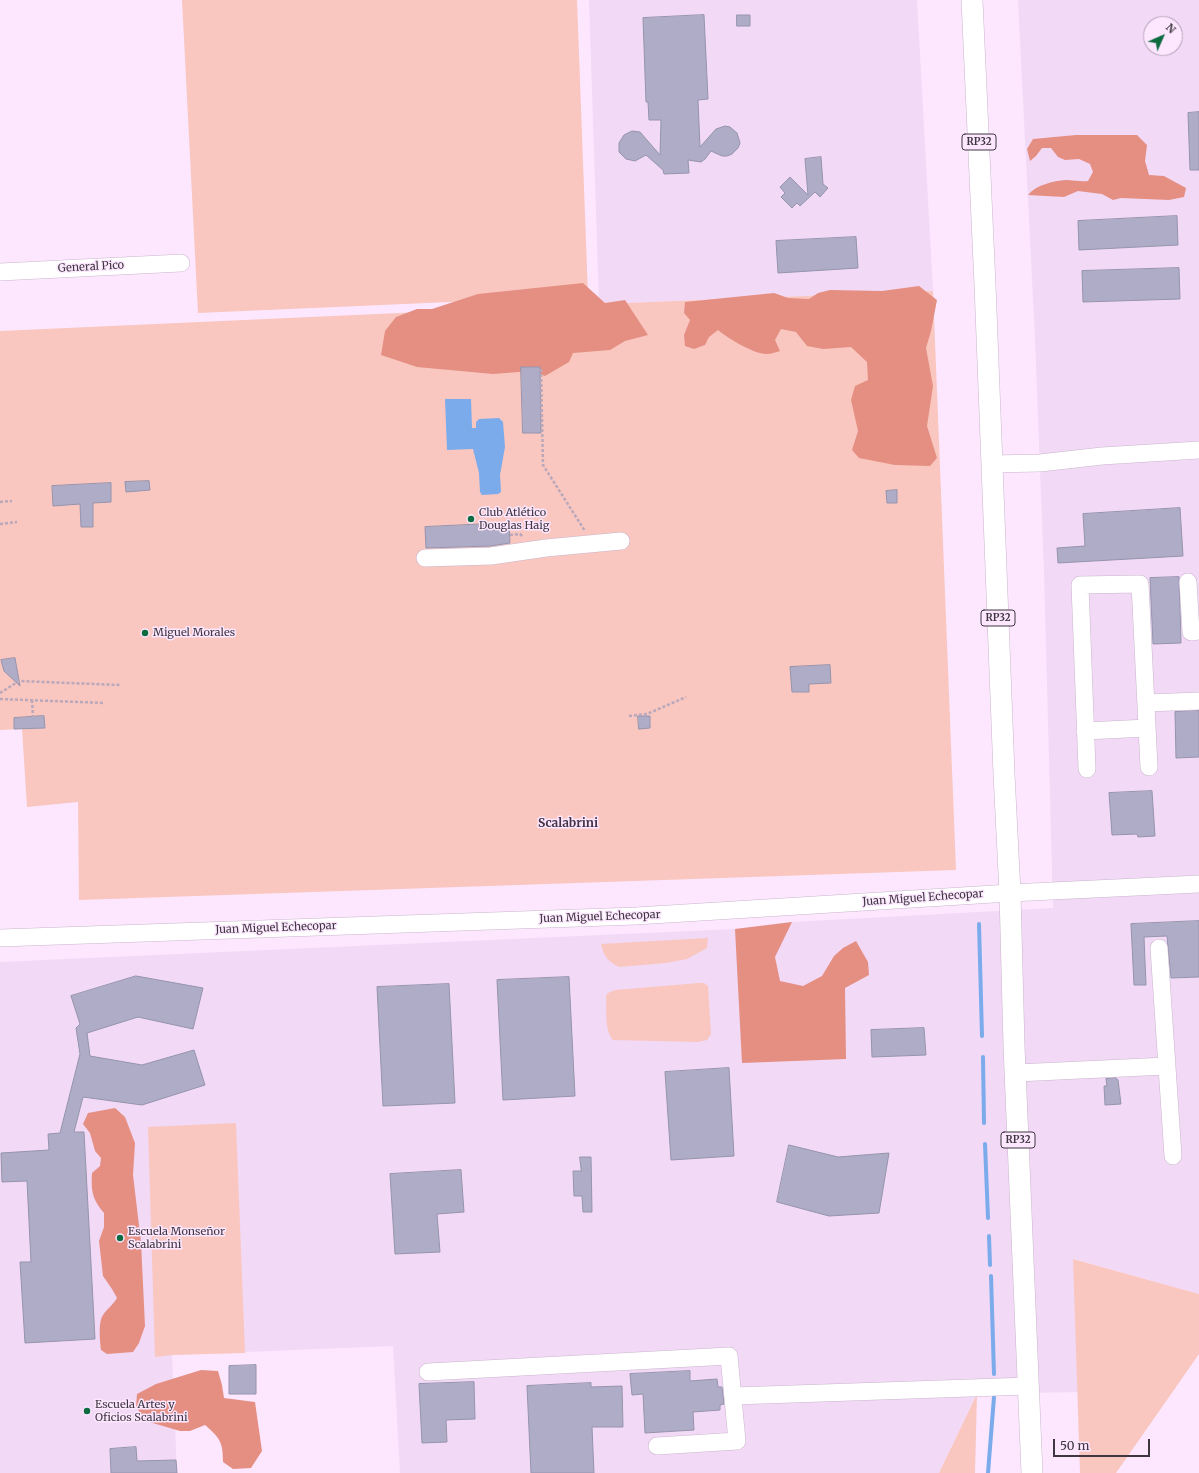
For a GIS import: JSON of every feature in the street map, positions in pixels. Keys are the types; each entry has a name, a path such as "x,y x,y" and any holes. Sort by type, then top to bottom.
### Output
{"main road":[{"name":"RP32","path":"972,0 985,277 991,464 1010,893 1023,1270 1032,1473"}],"street":[{"name":"General Pico","path":"0,272 181,263"},
{"path":"991,464 1040,463 1102,456 1199,450"},
{"path":"425,558 491,556 546,548 621,541"},
{"path":"1188,582 1191,632 1199,631"},
{"path":"1087,769 1080,585 1140,584 1149,767"},
{"path":"1146,703 1199,701"},
{"path":"1085,731 1147,728"},
{"name":"Juan Miguel Echecopar","path":"0,938 636,916 1010,893 1199,884"},
{"path":"1159,948 1173,1156"},
{"path":"1016,1073 1166,1066"},
{"path":"428,1372 730,1356 737,1441 656,1446"},
{"path":"734,1396 1029,1386"}],"path":[{"path":"541,370 543,465 593,543"},
{"path":"0,502 12,501"},
{"path":"0,524 17,522"},
{"path":"0,693 19,682 120,685"},
{"path":"629,716 647,714 686,697"},
{"path":"0,699 105,703"},
{"path":"32,700 33,717"}],"shaded area":[{"path":"182,0 577,0 588,296 198,313"},
{"path":"589,0 917,0 933,291 599,304"},
{"path":"1018,0 1199,0 1199,1294 1074,1259 1078,1392 977,1394 939,1473 400,1473 393,1346 172,1355 177,1473 0,1473 0,962 735,929 792,922 1053,908 1044,573 1035,339"},
{"path":"1076,135 1137,135 1147,145 1145,161 1149,175 1164,176 1186,188 1184,197 1169,200 1121,198 1113,200 1102,194 1078,191 1064,197 1028,195 1040,186 1056,181 1088,181 1093,172 1090,164 1079,159 1065,160 1058,157 1051,148 1042,148 1030,161 1027,149 1033,139"},
{"path":"583,283 605,303 625,300 648,335 625,341 610,350 573,353 569,362 545,376 532,371 493,374 417,367 381,355 385,331 396,317 417,309 432,309 478,294"},
{"path":"919,286 937,300 926,348 933,386 927,426 937,458 930,466 895,465 859,458 852,450 858,431 851,400 855,386 868,380 867,362 851,347 823,349 807,346 796,332 781,329 775,340 780,351 770,354 762,354 749,349 718,330 709,337 705,345 694,349 685,346 684,335 690,320 684,313 685,302 774,293 788,298 809,299 818,293 830,290 882,291"},
{"name":"Club Atlético Douglas Haig","path":"933,291 956,870 79,900 78,802 27,807 22,729 0,730 0,331 599,304"},
{"path":"792,922 775,957 780,981 803,986 822,976 834,956 843,948 856,941 868,962 869,975 845,988 846,1059 742,1063 735,929"},
{"path":"708,938 707,948 687,959 666,963 619,967 607,958 603,952 601,944"},
{"path":"704,983 708,986 711,1034 707,1040 698,1042 613,1040 610,1036 606,1019 606,996 608,993 615,990"},
{"path":"115,1108 125,1117 135,1143 133,1175 141,1242 145,1326 139,1343 133,1352 107,1354 101,1350 100,1322 103,1315 117,1298 103,1276 99,1241 104,1227 104,1213 95,1199 92,1189 92,1173 100,1166 101,1158 95,1151 90,1133 83,1124 88,1113"},
{"path":"236,1123 245,1353 172,1355 155,1357 148,1127"},
{"path":"1073,1259 1199,1294 1199,1354 1116,1473 1080,1473"},
{"path":"201,1370 218,1371 224,1398 255,1402 262,1451 251,1468 233,1469 223,1462 220,1441 205,1425 190,1431 180,1431 146,1421 136,1407 137,1394 156,1384"},
{"path":"977,1394 975,1473 939,1473"}],"water":[{"path":"445,399 471,399 472,428 476,428 476,422 479,419 499,418 503,422 505,447 500,475 501,492 498,494 482,495 480,492 479,473 473,449 447,450"}],"building":[{"path":"704,15 708,99 698,100 700,147 716,129 725,126 730,127 737,133 740,143 738,148 732,154 727,156 722,156 711,151 701,162 688,160 689,173 664,174 663,170 646,155 635,161 626,159 619,152 619,143 624,135 632,131 640,132 660,155 661,120 649,120 648,102 646,102 643,18"},
{"path":"737,15 750,15 750,26 737,26"},
{"path":"1199,112 1199,170 1190,170 1188,113"},
{"path":"821,157 823,184 828,188 820,197 815,192 800,206 797,203 792,208 781,197 785,193 780,187 790,177 808,195 805,159"},
{"path":"1177,216 1178,245 1079,250 1078,221"},
{"path":"856,237 858,268 778,273 776,241"},
{"path":"1179,268 1180,299 1083,302 1082,271"},
{"path":"521,367 540,367 541,433 523,433"},
{"path":"149,481 150,490 126,492 125,482"},
{"path":"111,483 111,502 93,503 93,527 81,527 80,504 53,506 52,486"},
{"path":"897,490 897,503 887,503 886,491"},
{"path":"1180,508 1183,556 1058,563 1057,548 1085,546 1083,514"},
{"path":"509,523 510,543 490,546 426,548 425,527"},
{"path":"1179,577 1181,643 1153,644 1150,578"},
{"path":"15,658 20,686 4,671 1,660"},
{"path":"830,665 831,683 809,684 809,692 792,692 790,667"},
{"path":"1199,711 1199,757 1176,758 1175,712"},
{"path":"44,716 45,728 14,729 14,718"},
{"path":"638,716 650,716 650,728 639,729"},
{"path":"1152,791 1155,836 1138,837 1137,834 1112,835 1109,793"},
{"path":"1199,921 1199,977 1171,978 1167,936 1144,937 1146,985 1134,985 1131,924"},
{"path":"136,976 203,988 193,1029 138,1017 87,1033 90,1056 142,1065 194,1050 205,1085 142,1105 83,1097 74,1132 84,1132 95,1339 25,1343 20,1262 31,1262 27,1181 2,1182 1,1153 49,1150 48,1134 60,1133 80,1054 76,1028 80,1024 71,996"},
{"path":"569,977 575,1096 503,1100 497,980"},
{"path":"449,984 455,1103 383,1106 377,987"},
{"path":"924,1028 926,1055 872,1057 871,1030"},
{"path":"729,1068 734,1156 671,1160 665,1072"},
{"path":"1116,1078 1118,1080 1121,1104 1105,1105 1104,1086 1107,1086 1106,1079"},
{"path":"789,1145 838,1157 889,1153 879,1213 829,1216 777,1202"},
{"path":"580,1157 591,1157 592,1212 583,1212 582,1196 574,1196 573,1171 581,1171"},
{"path":"461,1170 464,1212 437,1214 440,1252 395,1254 390,1174"},
{"path":"256,1365 256,1394 229,1394 229,1366"},
{"path":"690,1371 690,1381 717,1379 718,1387 722,1387 724,1404 720,1405 720,1410 693,1412 694,1430 645,1433 643,1394 632,1395 630,1374"},
{"path":"474,1382 475,1419 446,1420 447,1442 422,1443 419,1384"},
{"path":"591,1383 591,1387 622,1386 623,1427 592,1427 594,1473 531,1473 527,1386"},
{"path":"136,1447 137,1461 176,1460 177,1473 111,1473 110,1449"}],"waterway":[{"path":"979,924 982,1036"},
{"path":"983,1057 984,1123"},
{"path":"985,1144 988,1218"},
{"path":"989,1236 990,1265"},
{"path":"991,1276 994,1374"},
{"path":"988,1473 994,1397"}],"place":[{"name":"Club Atlético Douglas Haig","path":"471,519"},
{"name":"Miguel Morales","path":"145,633"},
{"name":"Escuela Monseñor Scalabrini","path":"120,1238"},
{"name":"Escuela Artes y Oficios Scalabrini","path":"87,1411"}],"district":[{"name":"Scalabrini","path":"568,824"}]}
